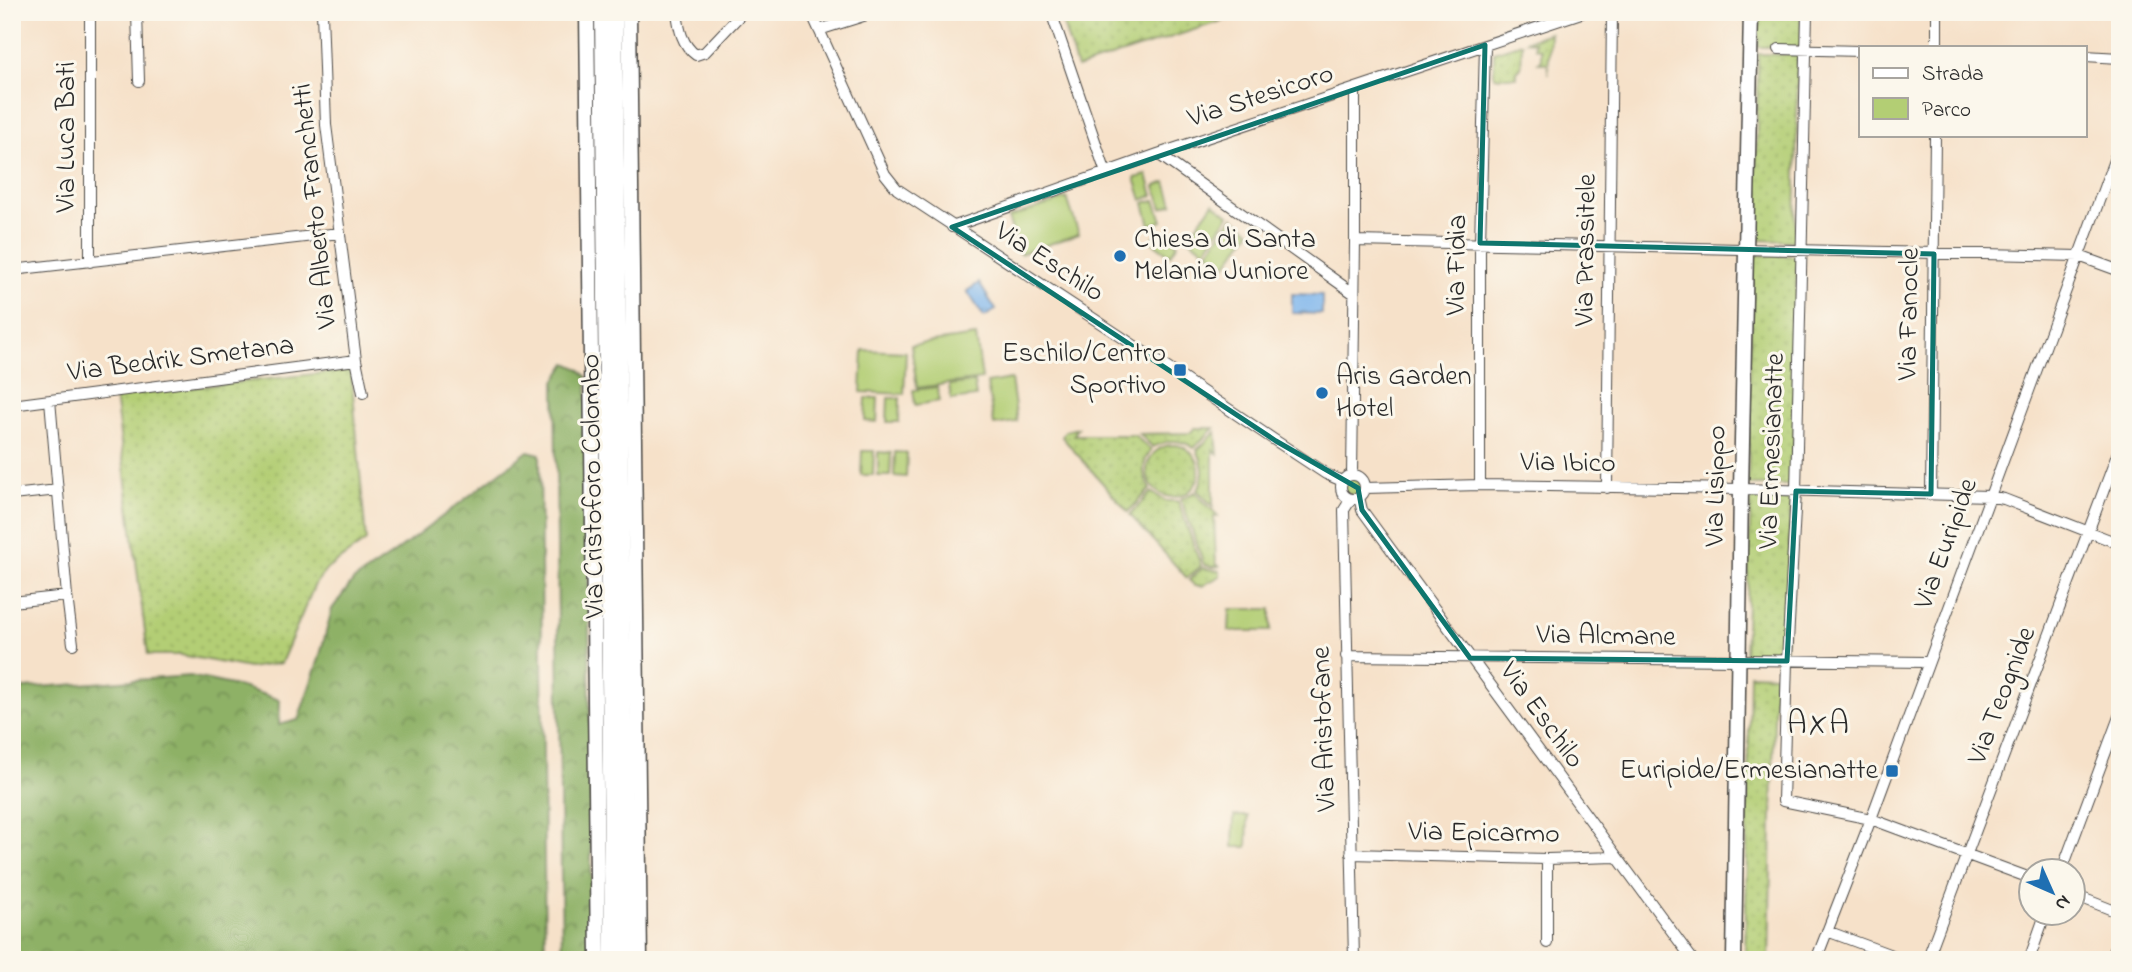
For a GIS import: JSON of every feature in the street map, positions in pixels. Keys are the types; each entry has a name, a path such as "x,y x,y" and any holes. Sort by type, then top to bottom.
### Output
{"main road":[{"name":"Via Cristoforo Colombo","path":"603,12 612,960"},
{"name":"Via Cristoforo Colombo","path":"614,12 626,960"}],"street":[{"name":"Via Luca Bati","path":"90,12 90,261"},
{"path":"137,12 139,81"},
{"name":"Via Alberto Franchetti","path":"322,12 326,125 356,360 363,393"},
{"name":"Via Cristoforo Colombo","path":"587,12 598,960"},
{"name":"Via Cristoforo Colombo","path":"629,12 640,960"},
{"path":"677,12 682,38 687,48 696,55 705,52 741,14"},
{"name":"Via Eschilo","path":"811,12 890,182 900,192 1326,474 1342,481"},
{"path":"819,30 876,12"},
{"path":"1051,12 1106,173"},
{"name":"Via Stesicoro","path":"952,227 1158,154 1584,12"},
{"name":"Via Prassitele","path":"1607,488 1612,12"},
{"name":"Via Lisippo","path":"1734,960 1751,12"},
{"name":"Via Ermesianatte","path":"1807,12 1796,491 1783,800 1871,820"},
{"path":"1937,12 1937,46"},
{"name":"Via Fidia","path":"1480,485 1480,243 1485,45"},
{"path":"1779,49 1859,51"},
{"path":"2086,56 2120,58"},
{"path":"1352,475 1355,90"},
{"name":"Via Fanocle","path":"1931,494 1936,136"},
{"name":"Via Euripide","path":"1816,960 1871,820 2120,144"},
{"path":"1158,154 1353,293"},
{"path":"12,270 340,233"},
{"path":"1355,241 2079,256 2120,271"},
{"name":"Via Bedrik Smetana","path":"12,405 356,360"},
{"path":"50,400 73,643"},
{"name":"Via Teognide","path":"1927,960 2120,447"},
{"path":"1352,475 1362,478 1359,495 1346,497 1341,491 1342,481 1352,475"},
{"name":"Via Ibico","path":"1359,495 1480,485 1989,496 2004,499 2120,544"},
{"path":"12,495 58,490"},
{"name":"Via Eschilo","path":"1359,495 1362,510 1693,960"},
{"name":"Via Aristofane","path":"1354,960 1343,510 1359,495"},
{"path":"12,602 67,596"},
{"name":"Via Alcmane","path":"1346,656 1928,662"},
{"path":"2067,856 2120,714"},
{"path":"1871,820 2016,872"},
{"name":"Via Epicarmo","path":"1352,854 1547,859 1616,857"},
{"path":"1547,859 1547,943"},
{"path":"2086,899 2120,912"},
{"path":"2029,960 2041,926"},
{"path":"1827,931 1904,960"},
{"path":"2110,960 2120,935"}],"highlighted area":[{"path":"1485,45 1480,243 1934,254 1931,494 1796,491 1787,661 1470,658 1362,510 1358,488 1276,441 952,227"}],"green space":[{"path":"1059,12 1249,12 1077,68"},
{"path":"1758,12 1801,12 1801,47 1758,47"},
{"path":"1550,33 1548,74 1548,63 1537,63 1541,61 1541,49 1535,48 1535,42 1525,41"},
{"path":"1522,43 1521,67 1517,71 1517,77 1494,77 1494,52"},
{"path":"1758,54 1798,55 1795,241 1755,240"},
{"path":"1147,175 1153,196 1142,200 1135,178"},
{"path":"1166,182 1173,204 1162,208 1155,186"},
{"path":"1067,198 1079,234 1020,254 1008,218"},
{"path":"1155,200 1162,221 1150,225 1144,203"},
{"path":"1213,203 1229,215 1205,250 1188,238"},
{"path":"1233,217 1251,231 1226,265 1208,252"},
{"path":"1159,230 1178,244 1170,255 1151,241"},
{"path":"1752,255 1797,256 1793,485 1748,485"},
{"path":"976,336 982,379 917,388 911,345"},
{"path":"863,350 906,352 904,394 861,392"},
{"path":"567,363 580,369 587,377 592,960 562,960 555,381"},
{"path":"351,370 366,541 327,569 315,584 281,663 249,668 181,655 148,655 115,396"},
{"path":"1011,379 1017,422 994,425 987,383"},
{"path":"974,382 976,397 951,400 949,385"},
{"path":"937,387 940,401 915,405 913,390"},
{"path":"866,398 878,398 877,422 865,421"},
{"path":"888,398 900,398 899,422 887,422"},
{"path":"1078,428 1074,435 1134,435 1151,450 1145,460 1144,469 1150,489 1128,512 1062,437 1065,431"},
{"path":"1195,428 1214,428 1194,448 1173,441 1153,447 1139,434 1190,433"},
{"path":"1216,432 1218,454 1213,449 1213,506 1197,490 1203,470 1197,450"},
{"path":"1173,445 1183,447 1191,453 1197,461 1197,481 1191,489 1183,495 1173,497 1163,495 1155,489 1149,481 1147,471 1149,461 1155,453 1163,447"},
{"path":"528,451 540,454 545,960 12,960 12,689 190,676 241,687 280,700 279,725 298,720 319,659 332,609 353,581 393,554"},
{"path":"862,451 874,451 873,475 861,475"},
{"path":"878,452 891,453 890,476 878,476"},
{"path":"895,452 907,453 906,477 894,476"},
{"path":"1352,477 1358,480 1361,486 1358,492 1352,495 1346,492 1343,486 1346,480"},
{"path":"1151,492 1166,501 1178,501 1201,566 1187,578 1130,515"},
{"path":"1195,492 1218,516 1214,517 1216,563 1219,566 1204,565 1181,499"},
{"path":"1751,498 1791,499 1785,657 1745,655"},
{"path":"1202,568 1220,571 1220,576 1202,586 1195,586 1189,580"},
{"path":"1230,609 1271,609 1271,631 1229,631"},
{"path":"1750,674 1775,675 1769,960 1745,960"},
{"path":"1234,816 1248,816 1247,847 1233,847"}],"water":[{"path":"979,283 996,310 984,317 967,291"},
{"path":"1292,294 1322,295 1322,314 1292,313"}],"place":[{"name":"Chiesa di Santa Melania Juniore","path":"1120,256"},
{"name":"Eschilo/Centro Sportivo","path":"1180,370"},
{"name":"Aris Garden Hotel","path":"1322,393"},
{"name":"Euripide/Ermesianatte","path":"1892,771"}],"district":[{"name":"AXA","path":"1819,725"}]}
